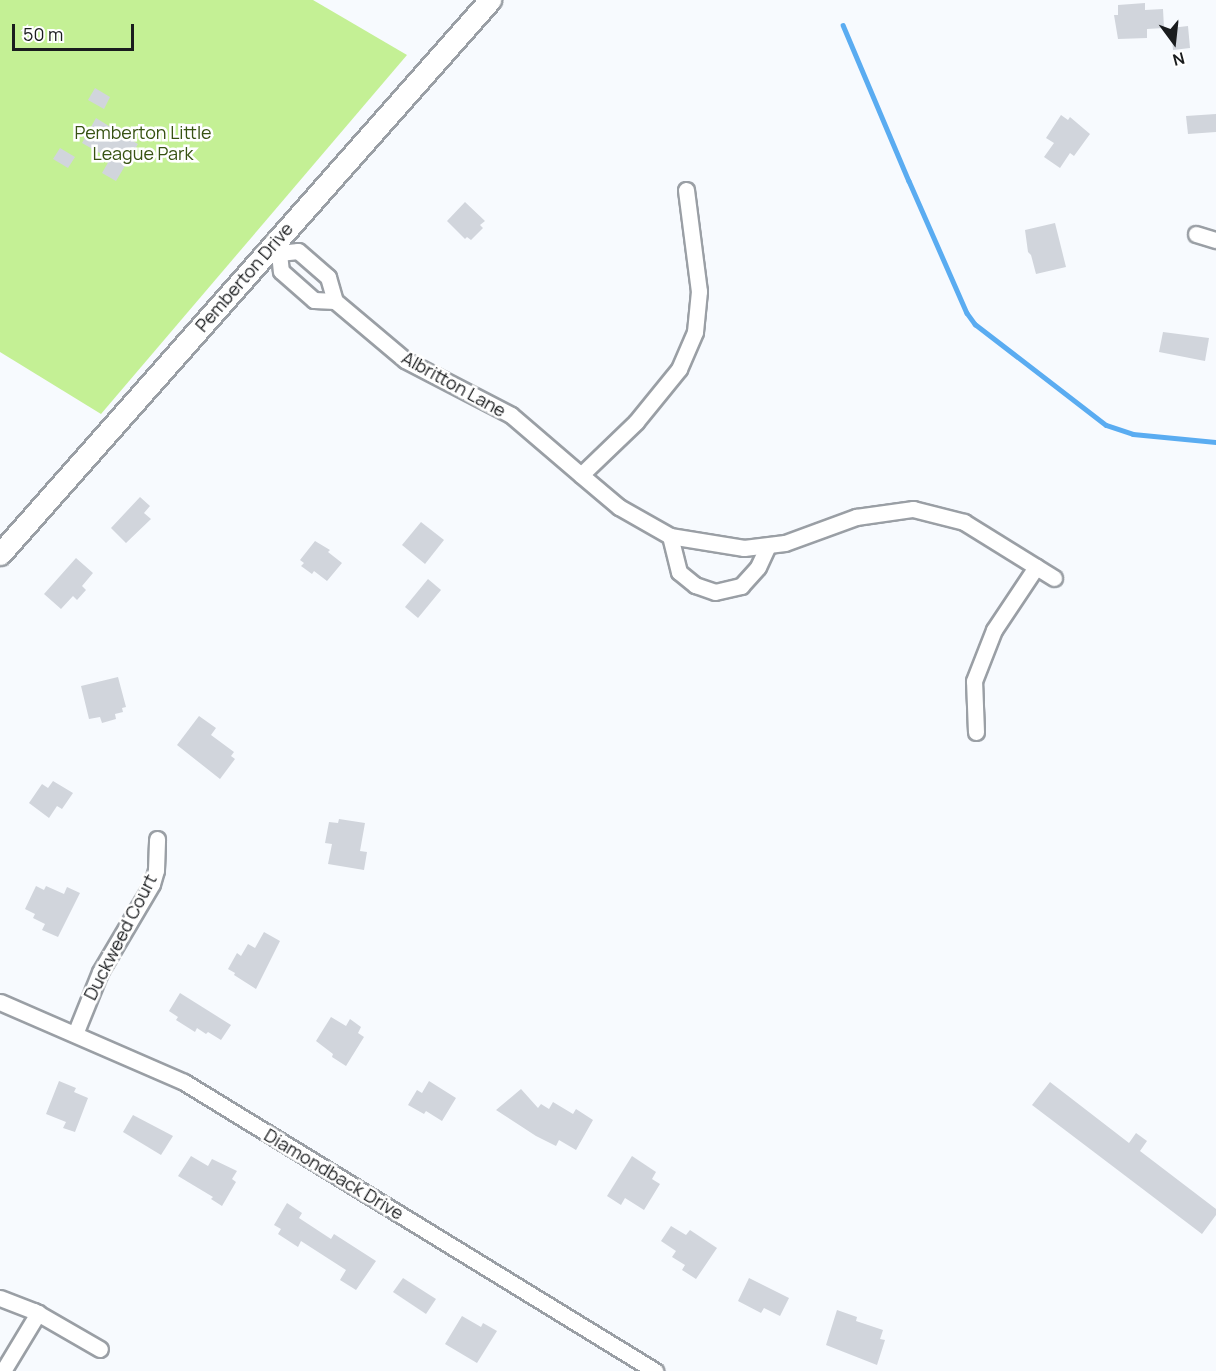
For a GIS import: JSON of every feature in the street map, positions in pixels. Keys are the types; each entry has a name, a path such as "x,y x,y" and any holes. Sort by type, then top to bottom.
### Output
{"street":[{"name":"Pemberton Drive","path":"0,554 275,249 490,0"},
{"path":"581,475 636,422 679,369 695,332 699,291 686,190"},
{"path":"1196,234 1216,240"},
{"path":"275,249 298,251 327,277 335,301"},
{"name":"Albritton Lane","path":"275,249 281,272 314,300 335,301 405,360 511,415 618,507 670,536 744,548 768,546 784,543 856,517 913,509 964,522 1054,578"},
{"path":"670,536 680,572 695,585 715,591 741,586 758,567 768,546"},
{"path":"976,732 974,681 994,630 1036,567"},
{"name":"Duckweed Court","path":"75,1034 100,972 152,884 156,870 158,839"},
{"name":"Diamondback Drive","path":"0,1002 184,1082 655,1371"},
{"path":"0,1298 38,1313 100,1349"},
{"path":"3,1371 38,1313"}],"green space":[{"name":"Pemberton Little League Park","path":"0,0 313,0 407,55 101,414 0,352"}],"building":[{"path":"1145,3 1145,10 1163,9 1164,28 1147,29 1147,38 1118,39 1114,15 1118,15 1118,5"},
{"path":"1188,26 1190,48 1173,50 1171,28"},
{"path":"95,88 110,97 104,109 88,100"},
{"path":"1216,114 1216,132 1188,134 1186,116"},
{"path":"1061,115 1068,120 1070,117 1090,134 1074,156 1070,153 1060,168 1044,157 1054,143 1046,138"},
{"path":"96,118 138,144 116,181 102,173 110,159 82,143"},
{"path":"60,148 75,157 68,168 53,159"},
{"path":"465,202 485,221 480,225 483,228 471,240 467,237 465,239 447,221"},
{"path":"1055,223 1066,267 1036,274 1028,252 1025,230"},
{"path":"1163,332 1209,338 1205,361 1159,352"},
{"path":"140,497 150,506 144,513 151,519 126,543 111,528"},
{"path":"421,522 444,540 425,564 402,545"},
{"path":"315,541 330,550 328,552 342,563 327,581 314,571 312,574 301,566 304,563 300,560"},
{"path":"76,558 93,573 82,586 86,590 77,600 73,596 61,609 44,594"},
{"path":"428,579 441,590 418,618 405,607"},
{"path":"118,677 126,707 122,708 123,712 115,714 116,719 102,723 100,717 89,719 81,686"},
{"path":"199,716 216,728 211,735 234,752 231,756 235,759 220,779 177,745"},
{"path":"53,781 73,793 62,809 57,806 49,818 29,803 42,784 48,788"},
{"path":"339,819 365,823 360,851 367,852 364,870 328,864 332,844 325,843 329,822 338,823"},
{"path":"36,886 44,890 46,886 64,894 67,887 80,893 58,937 42,930 45,924 33,918 35,914 25,909"},
{"path":"264,932 280,941 256,989 228,969 237,953 241,956 248,944 255,948"},
{"path":"180,993 231,1025 221,1040 197,1028 195,1032 176,1020 178,1017 169,1011"},
{"path":"331,1017 346,1026 350,1019 361,1027 358,1033 364,1037 346,1066 332,1057 333,1054 316,1041"},
{"path":"59,1081 76,1088 74,1092 88,1098 75,1132 63,1128 66,1122 46,1114"},
{"path":"429,1081 456,1098 442,1121 426,1111 424,1114 408,1105 417,1090 422,1093"},
{"path":"1050,1082 1129,1143 1136,1133 1147,1141 1140,1151 1216,1209 1216,1215 1202,1234 1032,1105"},
{"path":"521,1089 538,1108 541,1104 549,1109 553,1102 573,1114 576,1109 593,1120 576,1150 559,1140 556,1146 536,1136 496,1110"},
{"path":"133,1115 173,1136 161,1155 123,1132"},
{"path":"191,1156 208,1166 212,1159 237,1171 232,1179 236,1182 222,1206 211,1199 213,1197 178,1176"},
{"path":"632,1156 656,1172 652,1179 660,1184 644,1210 625,1198 621,1205 607,1196"},
{"path":"287,1203 302,1213 299,1218 331,1239 334,1234 376,1261 356,1290 340,1280 346,1270 301,1241 298,1247 278,1234 281,1229 274,1225"},
{"path":"671,1226 686,1235 690,1230 717,1248 696,1279 682,1270 685,1265 672,1257 676,1251 661,1241"},
{"path":"403,1278 436,1299 426,1314 393,1292"},
{"path":"749,1278 789,1298 780,1316 764,1308 761,1313 738,1301"},
{"path":"837,1310 857,1317 856,1321 883,1330 880,1339 885,1340 877,1365 826,1345"},
{"path":"462,1316 481,1327 483,1323 497,1331 477,1363 445,1344"}],"waterway":[{"path":"843,25 967,313 975,324 1106,425 1133,434 1216,442"}]}
